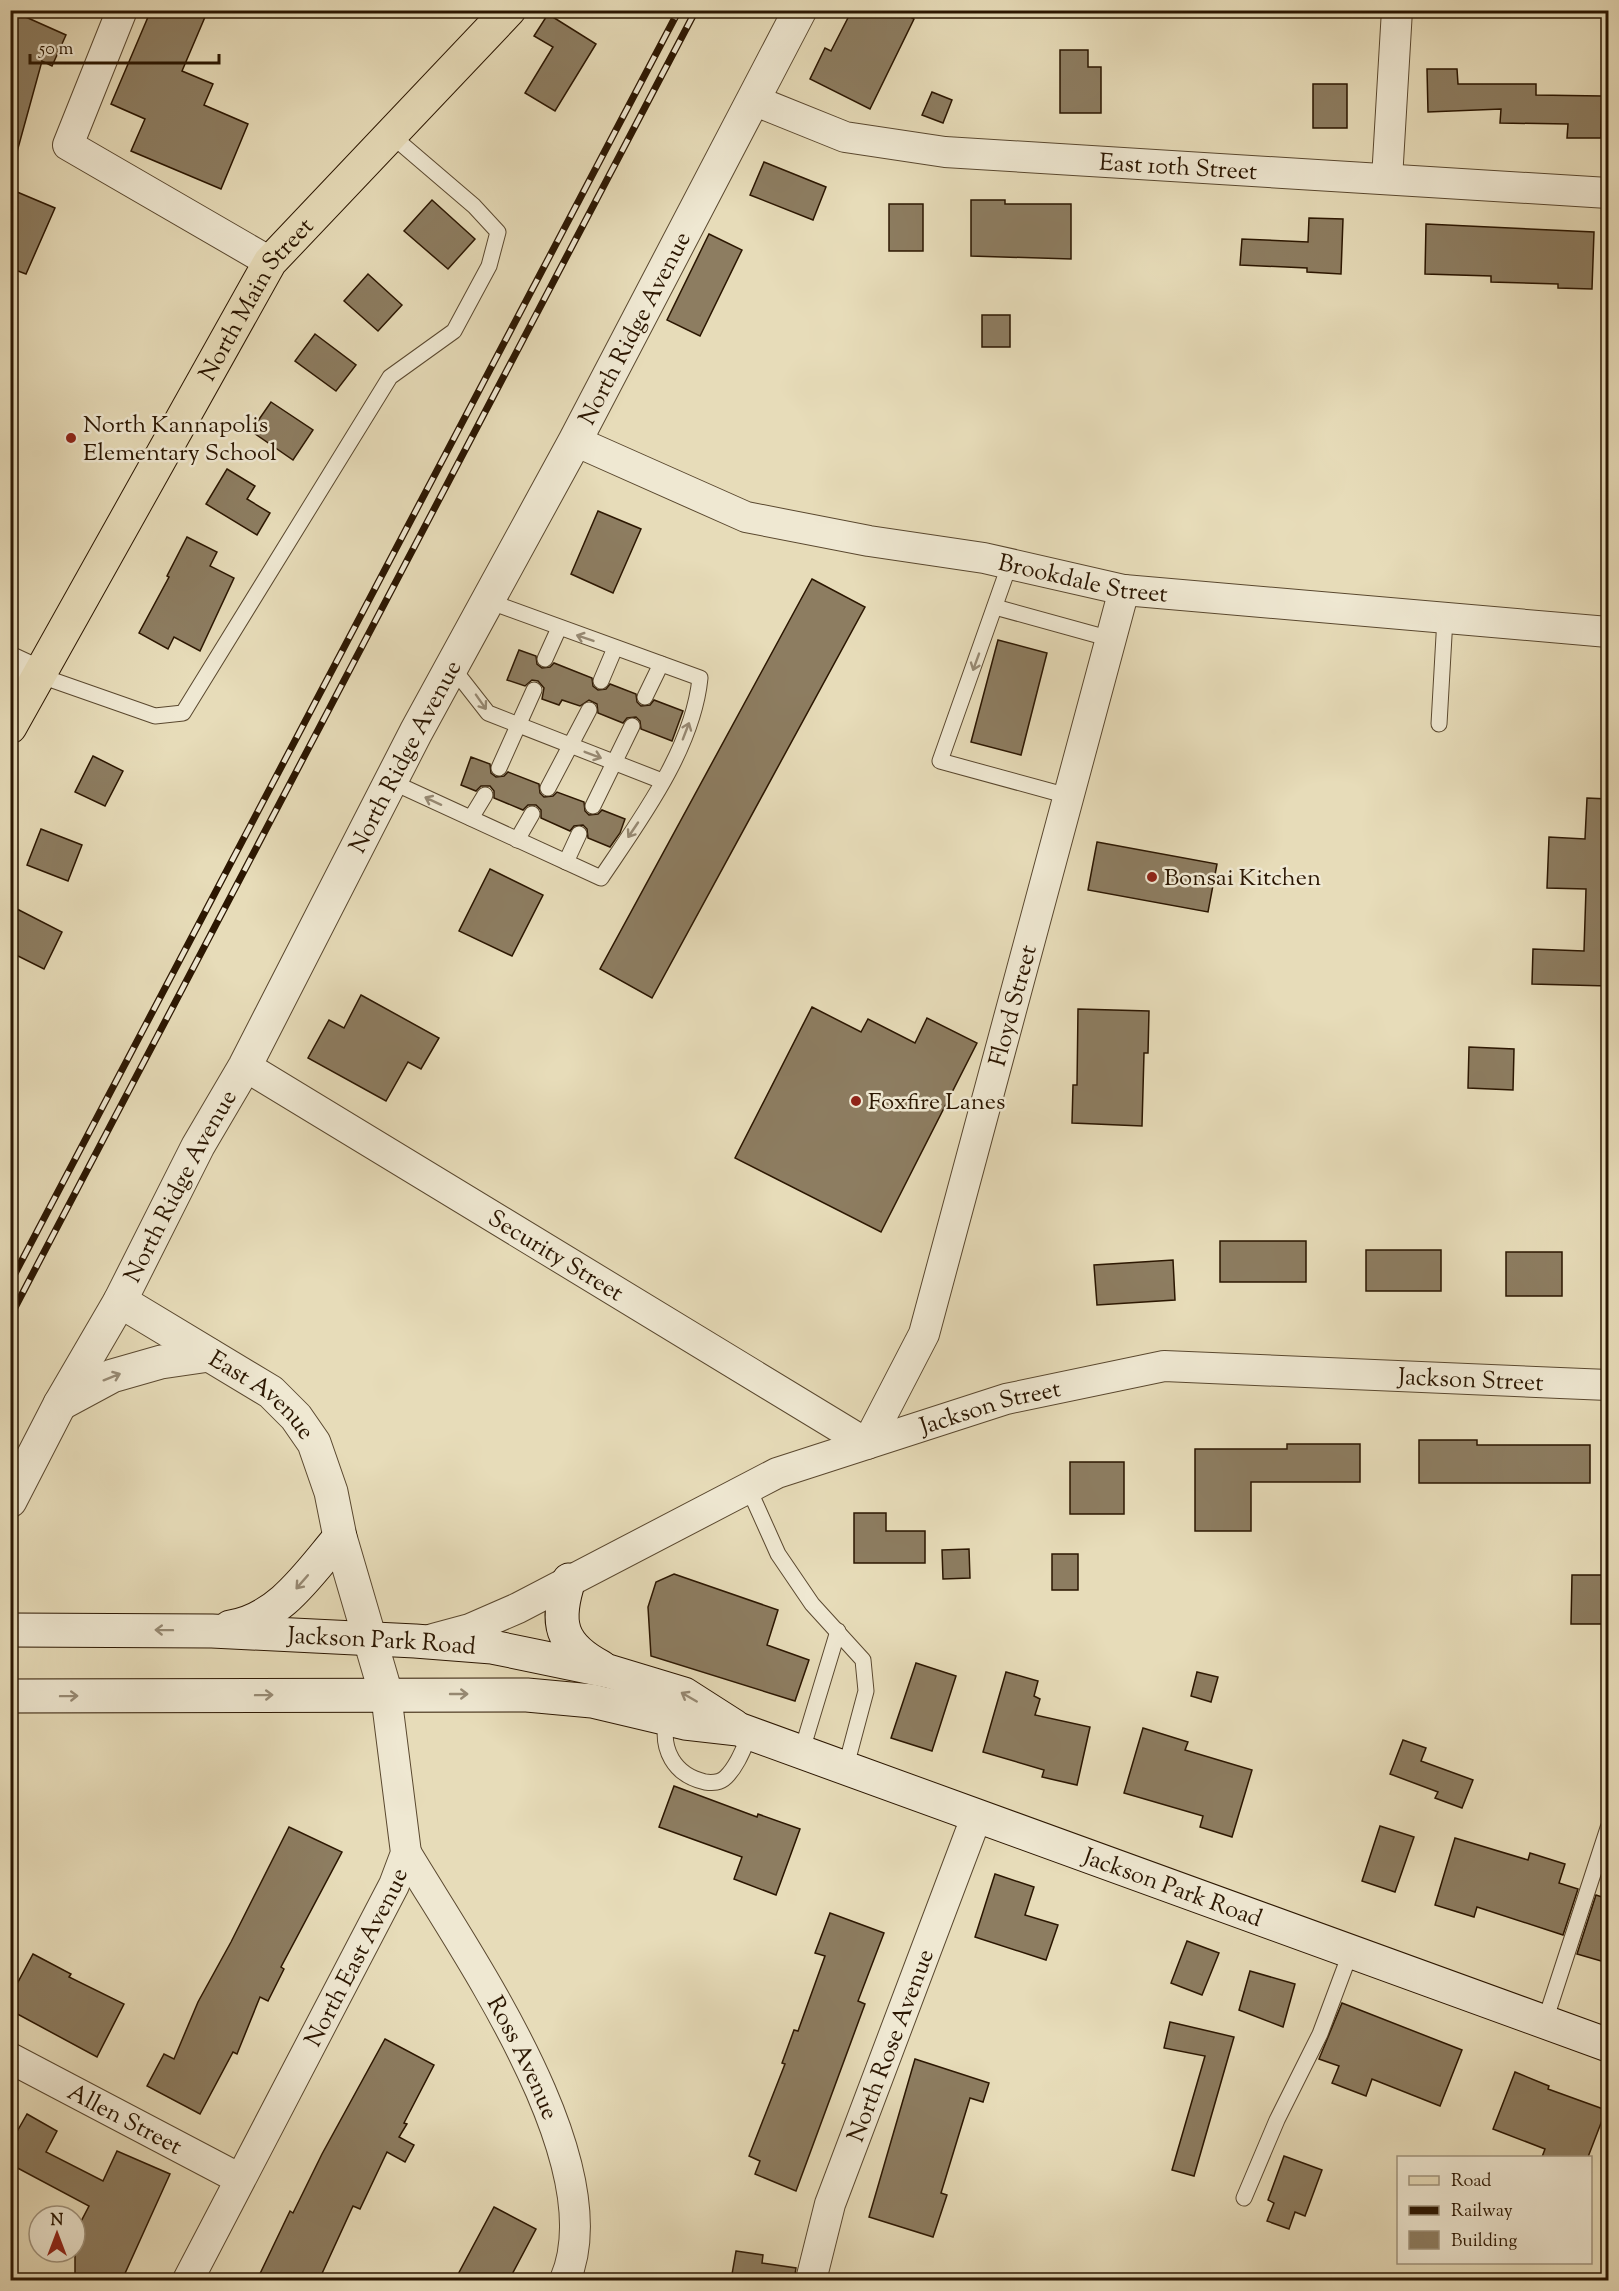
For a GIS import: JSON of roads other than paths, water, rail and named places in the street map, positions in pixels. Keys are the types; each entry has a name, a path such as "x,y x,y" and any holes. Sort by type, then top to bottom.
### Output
{"main road":[{"name":"North Main Street","path":"10,727 24,669 270,262 509,10"},
{"name":"North Ridge Avenue","path":"10,1501 60,1404 120,1301 198,1146 245,1066 390,781 575,441 800,10"},
{"name":"East Avenue","path":"120,1301 271,1392 296,1417 314,1443 331,1492 340,1537"},
{"path":"60,1404 112,1376 161,1362 209,1355"},
{"path":"205,1631 257,1620 294,1591 340,1537"},
{"name":"North East Avenue","path":"340,1537 386,1694"},
{"path":"569,1580 561,1616 564,1632 578,1655 608,1671"},
{"name":"Jackson Park Road","path":"10,1630 205,1631 492,1647 608,1671 684,1694 744,1730"},
{"name":"Jackson Park Road","path":"10,1696 503,1694 571,1699 667,1719 744,1730 1608,2044"}],"street":[{"path":"122,10 68,145 270,262"},
{"path":"1387,179 1397,10"},
{"name":"East 10th Street","path":"753,100 845,137 945,152 1608,193"},
{"name":"Brookdale Street","path":"575,441 746,517 869,541 1010,564 1124,590 1608,632"},
{"name":"Floyd Street","path":"867,1444 924,1334 1124,590"},
{"name":"Security Street","path":"245,1066 867,1444"},
{"name":"Jackson Street","path":"415,1641 470,1629 777,1473 1006,1399 1164,1366 1608,1385"},
{"name":"North East Avenue","path":"188,2280 394,1885 405,1853 386,1694"},
{"name":"North Rose Avenue","path":"812,2280 830,2204 977,1815"},
{"name":"Ross Avenue","path":"405,1853 515,2035 544,2098 559,2138 572,2197 575,2249 565,2280"},
{"name":"Allen Street","path":"10,2058 240,2179"}],"lane":[{"path":"24,669 155,716 183,713 390,377 454,331 489,266 498,232 474,206 391,135"},
{"path":"1010,564 940,761 1068,796"},
{"path":"390,781 601,878 645,813 685,736 698,699 700,678 488,601"},
{"path":"995,607 1111,639"},
{"path":"1439,724 1445,618"},
{"path":"544,659 559,628"},
{"path":"601,681 615,648"},
{"path":"645,697 661,664"},
{"path":"452,667 488,713 662,781"},
{"path":"499,768 534,690"},
{"path":"548,788 590,710"},
{"path":"593,806 632,726"},
{"path":"471,818 485,795"},
{"path":"517,840 532,814"},
{"path":"567,862 579,834"},
{"path":"748,1487 778,1554 812,1604 863,1660 866,1691 846,1766"},
{"path":"802,1750 838,1631"},
{"path":"667,1719 664,1731 667,1751 677,1770 692,1779 713,1784 725,1778 737,1762 744,1730"},
{"path":"1545,2021 1608,1828"},
{"path":"1244,2198 1277,2120 1320,2034 1351,1951"}],"railway":[{"path":"10,1283 679,10"},
{"path":"10,1317 696,10"}],"place":[{"name":"North Kannapolis Elementary School","path":"71,438"},
{"name":"Bonsai Kitchen","path":"1152,877"},
{"name":"Foxfire Lanes","path":"856,1101"}]}
